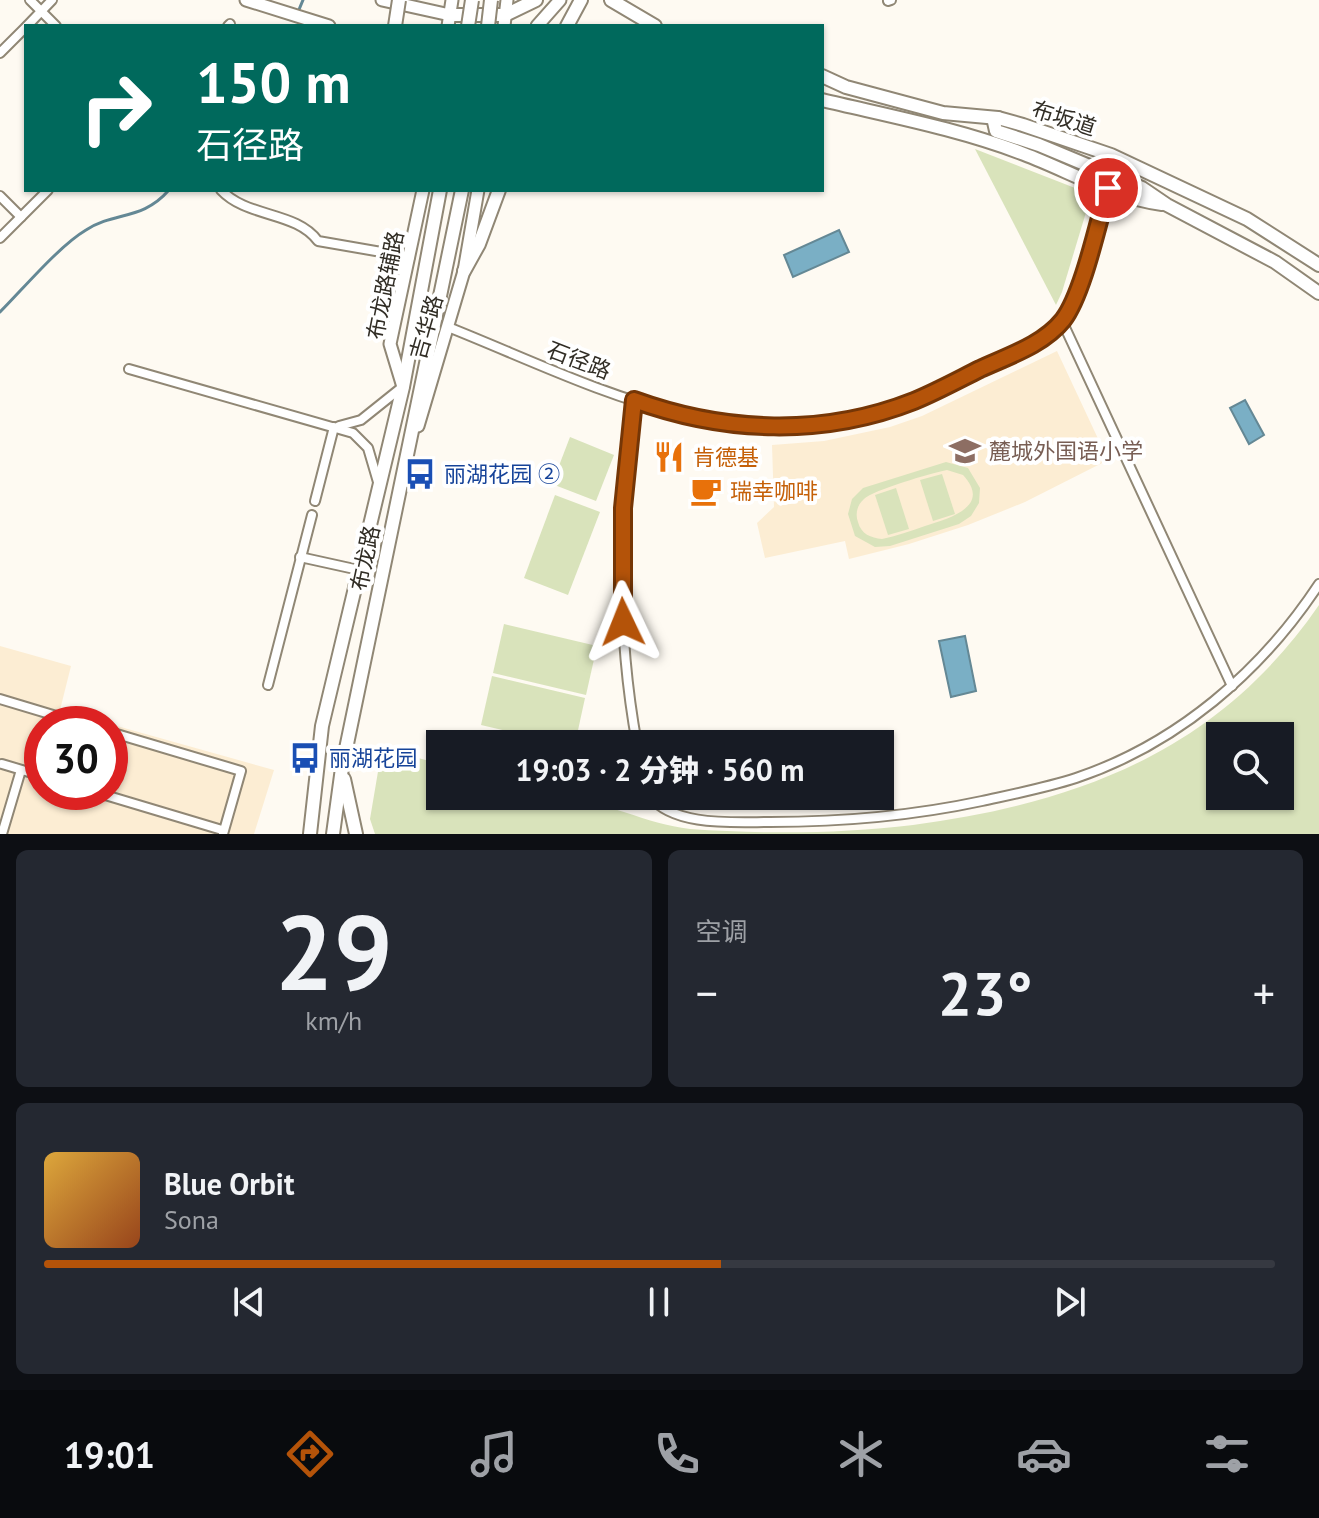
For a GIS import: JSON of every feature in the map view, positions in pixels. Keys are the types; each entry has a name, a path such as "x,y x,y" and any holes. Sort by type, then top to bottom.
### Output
{"main road":[{"path":"246,0 319,24"},
{"path":"382,0 403,3 449,20 505,20 536,0"},
{"path":"403,3 422,0"},
{"path":"449,20 452,0"},
{"path":"468,24 472,0"},
{"path":"488,24 491,0"},
{"path":"505,20 507,0"},
{"path":"539,24 560,0"},
{"path":"568,24 581,0"},
{"path":"611,0 652,24"},
{"path":"396,24 403,3"},
{"name":"布坂道","path":"824,77 846,87 1111,155 1247,219 1319,265"},
{"path":"824,100 1022,153 1140,201 1167,205"},
{"name":"布坂道","path":"997,125 1131,183 1275,262 1319,293"},
{"name":"布龙路辅路","path":"403,387 390,344 423,192"},
{"name":"布龙路","path":"311,810 322,726 403,387 440,192"},
{"name":"布龙路","path":"333,834 342,768 462,192"},
{"path":"464,271 478,192"},
{"name":"吉华路","path":"402,479 464,271 479,244 498,192"},
{"path":"342,768 356,834"},
{"path":"303,834 311,810"},
{"path":"310,834 311,810"}],"street":[{"path":"30,0 54,24"},
{"path":"28,24 52,0"},
{"path":"0,53 24,28"},
{"name":"石径路","path":"448,327 634,400 703,421 751,427 799,427 846,420 915,400 1042,339 1062,321 1076,297 1108,188"},
{"path":"0,238 46,192"},
{"path":"224,192 252,210 309,228 318,241 410,257"},
{"path":"0,196 21,217"},
{"path":"1062,321 1232,686"},
{"path":"129,369 353,433 368,448 379,483"},
{"path":"334,427 361,420 403,387"},
{"path":"634,400 623,508 621,584 627,673 635,730"},
{"path":"315,501 334,427"},
{"path":"268,685 312,515"},
{"path":"300,557 359,570"},
{"path":"664,810 674,815 757,822 860,819 963,805 1038,790 1079,777 1118,761 1178,727 1232,686 1279,640 1319,584"},
{"path":"0,699 24,706"},
{"path":"128,737 241,771 223,832 128,802"},
{"path":"2,764 24,771"},
{"path":"2,834 21,770"}],"shaded area":[{"name":"麓城外国语小学","path":"1057,351 1108,460 1025,502 909,544 849,559 845,541 765,558 757,523 774,507 772,445 824,441 890,427 922,416"},
{"path":"0,646 71,666 61,706 24,706 24,810 128,810 128,729 274,770 254,834 0,834"}],"green space":[{"path":"975,149 1075,188 1087,209 1056,305"},
{"path":"570,437 614,455 596,501 552,484"},
{"path":"946,462 968,468 980,488 979,503 971,516 959,524 890,546 875,547 855,536 848,514 852,499 863,488","holes":["947,470 963,475 973,495 964,510 955,515 882,539 861,530 857,510 870,495"]},
{"path":"942,474 955,514 933,521 920,480"},
{"path":"896,488 909,529 888,535 875,495"},
{"path":"555,495 600,512 568,595 524,578"},
{"path":"1319,605 1319,834 375,834 370,819 382,748 426,760 426,810 617,810 690,829 773,832 830,832 913,825 975,815 1089,784 1142,761 1191,732 1237,697 1280,655"},
{"path":"504,624 597,646 586,695 493,673"},
{"path":"492,676 585,698 578,730 503,730 481,725"}],"water":[{"path":"839,230 849,252 793,277 784,255"},
{"path":"1245,400 1264,435 1249,444 1230,408"},
{"path":"965,636 976,691 951,697 939,641"}],"waterway":[{"path":"298,12 303,0"},
{"path":"0,312 75,237 97,224 149,207 167,192"}],"place":[{"name":"麓城外国语小学","path":"965,451"},
{"name":"肯德基","path":"669,457"},
{"name":"丽湖花园 ②","path":"420,474"},
{"name":"瑞幸咖啡","path":"706,491"},
{"name":"丽湖花园","path":"305,758"}],"route":[{"path":"623,622 621,547 634,400 703,421 775,428 846,420 915,400 1042,339 1056,328 1076,297 1108,188"}]}
